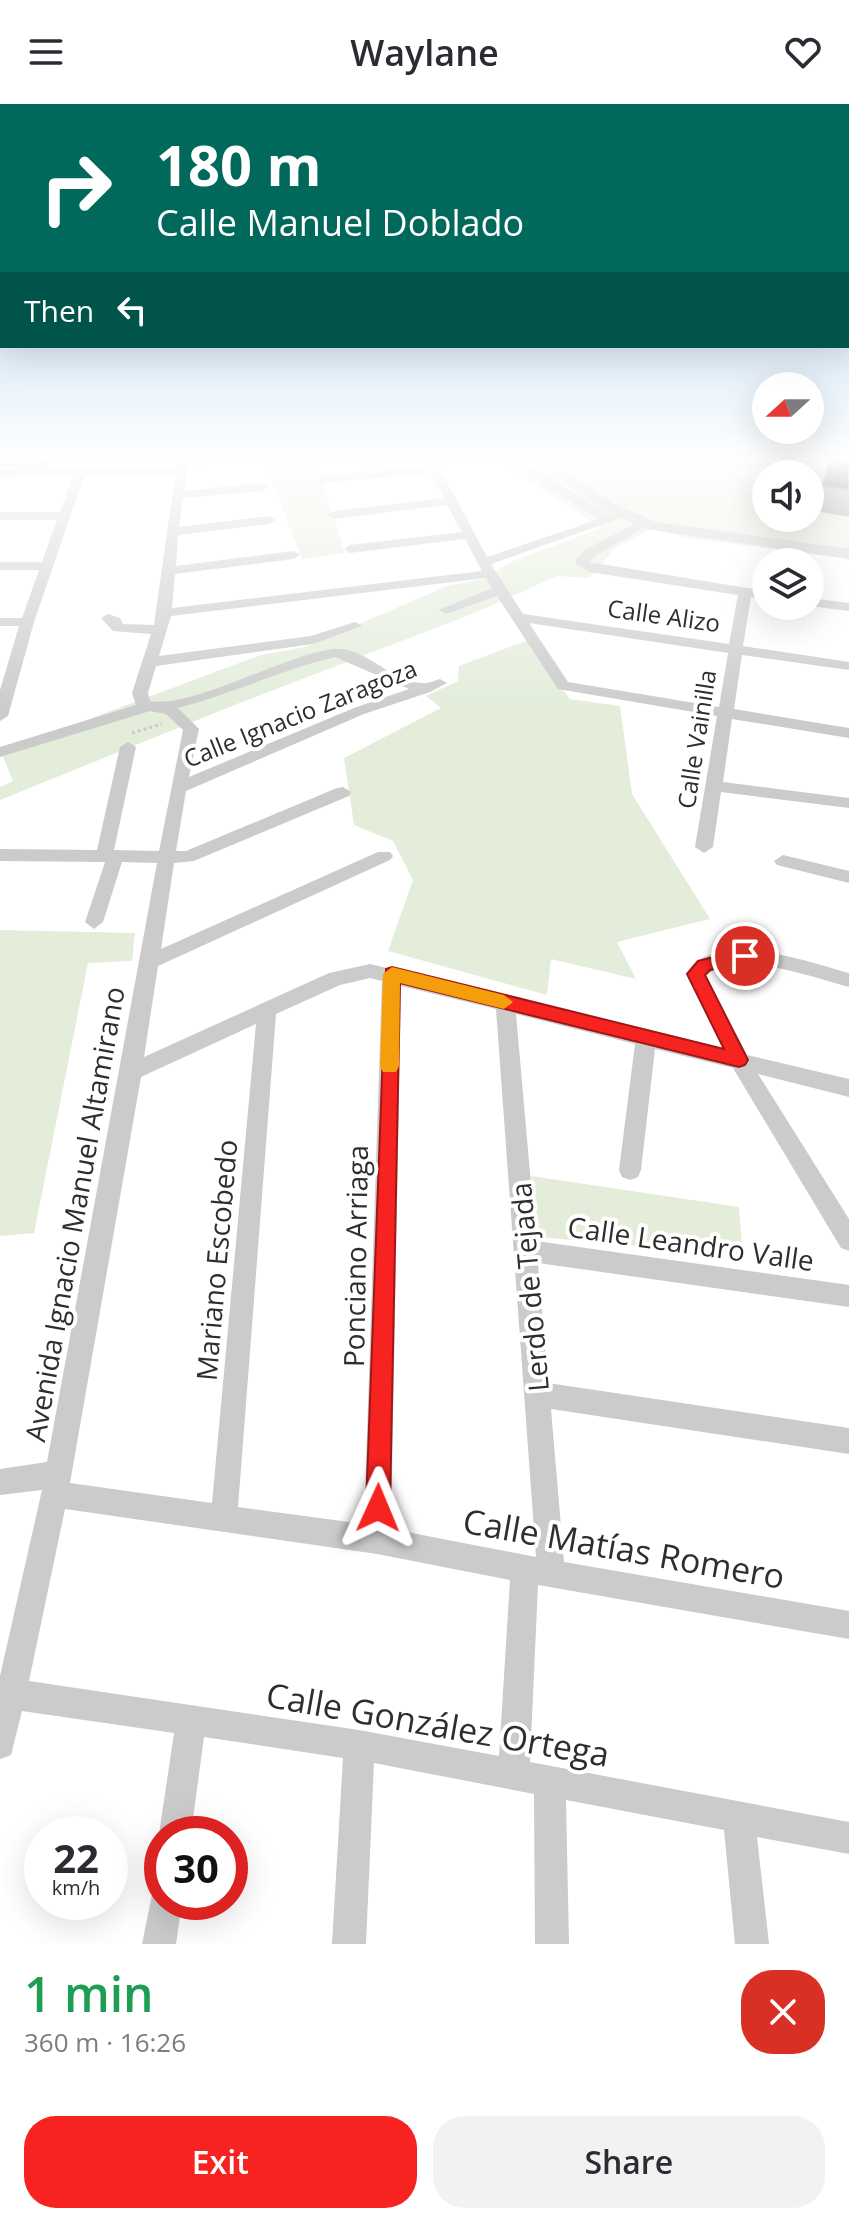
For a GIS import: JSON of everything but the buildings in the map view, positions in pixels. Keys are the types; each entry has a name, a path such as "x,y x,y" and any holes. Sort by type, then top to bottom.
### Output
{"street":[{"path":"0,716 27,622 56,543"},
{"path":"144,707 140,693 165,613 171,543"},
{"path":"350,549 403,543"},
{"path":"474,543 555,677 567,688 849,733"},
{"path":"165,613 487,568 551,543"},
{"path":"608,543 585,556 583,564 589,568 752,593"},
{"path":"763,543 849,554"},
{"path":"170,571 294,555"},
{"path":"0,566 49,566"},
{"path":"446,610 500,590"},
{"name":"Calle Vainilla","path":"704,847 745,592"},
{"path":"824,604 849,607"},
{"path":"108,618 115,621 118,628 160,630"},
{"name":"Calle Alizo","path":"520,618 849,666"},
{"path":"0,622 27,622"},
{"path":"150,662 313,640 355,626"},
{"name":"Calle Ignacio Zaragoza","path":"170,710 297,662 342,653 395,680 432,686 359,711 178,788"},
{"path":"0,752 144,707 170,710"},
{"name":"Avenida Ignacio Manuel Altamirano","path":"0,1744 56,1484 131,1072 178,788 192,732 190,725 170,710"},
{"path":"94,922 128,747"},
{"path":"713,786 849,803"},
{"path":"0,855 166,858 201,853 343,792"},
{"path":"150,962 384,856"},
{"path":"783,861 849,877"},
{"path":"849,980 745,956 704,965 697,971 698,984 728,1033 739,1060 849,1240"},
{"path":"131,1072 267,1008 353,973 370,971 849,1088"},
{"name":"Ponciano Arriaga","path":"377,1540 392,974"},
{"name":"Lerdo de Tejada","path":"505,1002 539,1394 538,1571 514,1774"},
{"name":"Mariano Escobedo","path":"224,1517 267,1008"},
{"path":"630,1170 646,1036"},
{"name":"Calle Leandro Valle","path":"525,1250 849,1296"},
{"path":"539,1394 849,1441"},
{"name":"Calle Matías Romero","path":"0,1482 56,1484 224,1517 377,1540 849,1625"},
{"name":"Calle González Ortega","path":"12,1694 359,1745 849,1838"},
{"path":"178,1816 191,1719"},
{"path":"349,1944 359,1745"},
{"path":"550,1783 552,1944"},
{"path":"739,1816 752,1944"},
{"path":"159,1944 162,1920"}],"path":[{"path":"128,747 129,735 157,726 170,710"}],"green space":[{"path":"296,543 342,543 345,553 302,559"},
{"path":"561,543 625,543 615,548 589,578 557,576 472,614 237,704 0,800 0,787 13,781 1,752 261,655 306,647 447,586 488,578 508,563"},
{"path":"726,543 849,543 849,559 824,556 824,548 765,548"},
{"path":"528,640 570,699 620,706 632,794 710,919 617,942 636,979 551,959 547,995 388,951 413,880 393,841 354,825 344,758 441,708 426,696 458,681 459,666"},
{"path":"0,930 135,933 132,961 88,963 34,1233 0,1236"},
{"path":"531,1176 739,1207 743,1256 539,1237"}],"slow traffic":[{"path":"389,1066 392,974 504,1002"}],"route":[{"path":"378,1508 392,974 739,1060 728,1033 698,984 696,974 704,965 745,956"}]}
